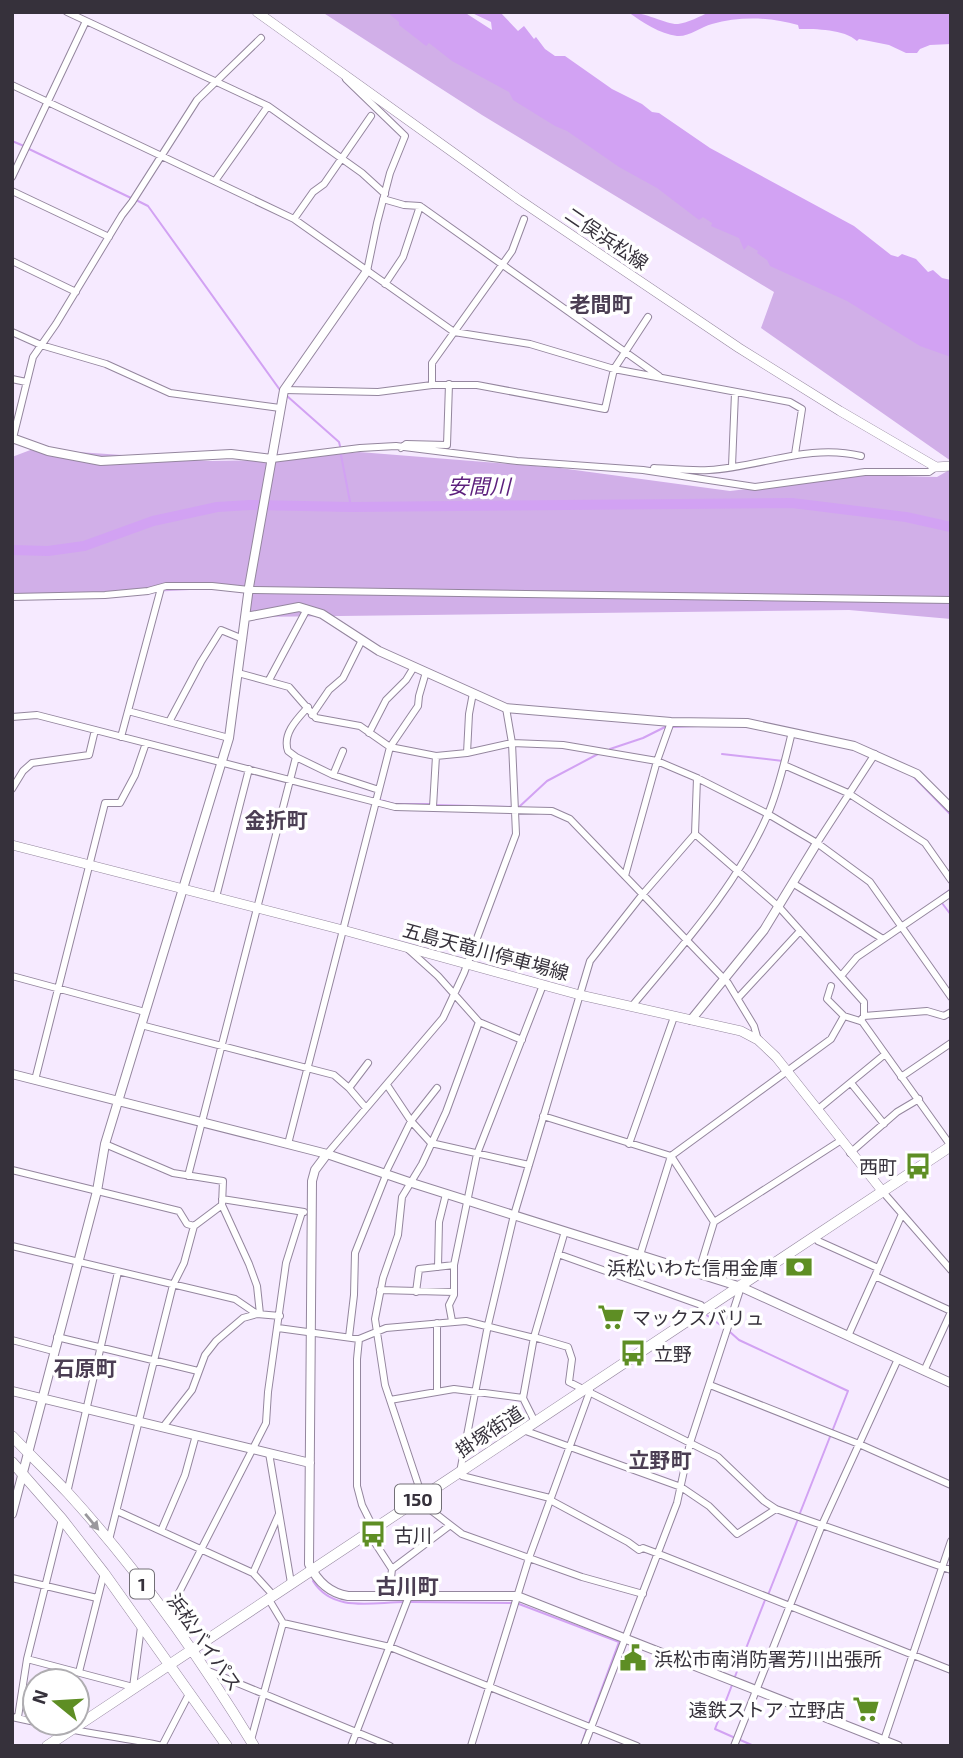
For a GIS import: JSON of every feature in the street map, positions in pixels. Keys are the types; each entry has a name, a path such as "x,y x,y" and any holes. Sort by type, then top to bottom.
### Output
{"highway":[{"name":"掛塚街道","path":"91,1715 949,1150"},
{"name":"浜松バイパス","path":"12,1436 109,1542 167,1616 253,1743"},
{"name":"1","path":"12,1462 62,1519 104,1573 227,1746"}],"main road":[{"name":"二俣浜松線","path":"257,12 518,199 738,348 936,467"},
{"path":"936,467 951,466"},
{"name":"五島天竜川停車場線","path":"12,845 343,930 580,995 741,1031 758,1040 776,1057 883,1192"}],"street":[{"path":"68,12 268,106 341,158 384,196 404,205 420,206 662,379"},
{"path":"12,177 86,21"},
{"path":"261,38 197,100 33,357 13,438 48,451 101,461 230,454 272,458 360,448 401,448 517,461 632,469 710,470 795,454 840,451 861,456"},
{"path":"13,1507 97,1191 105,1144 229,738 249,590 284,390 367,271 384,196 405,136 327,61"},
{"path":"12,85 294,219 454,332 542,346 614,369 790,402 802,410 795,454"},
{"path":"215,181 268,106"},
{"path":"294,219 308,198 324,184 371,116"},
{"path":"12,191 108,237"},
{"path":"385,284 403,257 420,206"},
{"path":"432,385 432,363 512,251 524,219"},
{"path":"12,261 76,292"},
{"path":"284,390 378,392 449,384 487,387 605,409 614,369 648,317"},
{"path":"12,332 41,345 106,364 170,393 280,408"},
{"path":"12,379 26,382"},
{"path":"401,448 406,444 447,444 449,384"},
{"path":"732,466 735,393"},
{"path":"632,469 755,486 865,472 929,472 936,467"},
{"path":"12,597 105,595 161,587 212,586 249,590 951,600"},
{"path":"121,737 161,587"},
{"path":"246,617 292,607 307,609 328,617 379,651 506,708 671,722 747,723 854,746 916,774 951,808"},
{"path":"269,680 307,609"},
{"path":"169,722 221,630 243,639"},
{"path":"312,715 329,690 343,678 362,640"},
{"path":"369,733 386,700 414,667"},
{"path":"288,1144 390,747 418,706 426,672"},
{"path":"238,673 289,687 316,718 360,726 390,747 436,756 512,743 564,745 657,761 697,778 768,814 817,843 870,882 951,998"},
{"path":"467,752 473,693"},
{"path":"308,707 296,720 286,741 288,751 333,775 379,790"},
{"path":"506,708 512,743 516,834 454,996 443,1018 327,1154 315,1170 312,1181 311,1570 325,1587 348,1596 517,1596 883,1743 898,1746"},
{"path":"128,712 229,738"},
{"path":"12,717 37,715 395,807 552,811 570,819 723,981 738,998 754,1026 758,1040"},
{"path":"625,876 657,761 671,722"},
{"path":"12,789 23,771 32,763 89,755 95,730"},
{"path":"632,1006 686,941 737,870 768,814 792,732"},
{"path":"35,1080 105,803 120,803 135,775 146,743"},
{"path":"333,775 343,751"},
{"path":"691,1020 779,907 848,793 875,754"},
{"path":"433,807 436,756"},
{"path":"188,1176 296,757"},
{"path":"784,765 848,793 925,843 951,880"},
{"path":"216,897 249,769"},
{"path":"697,778 695,834 590,961 514,1215 488,1325 460,1472 462,1476 550,1499 639,1550 643,1548 659,1554 951,1670"},
{"path":"695,834 779,907 864,1002 862,1018 884,1055 919,1099 949,1150"},
{"path":"794,884 883,939"},
{"path":"841,975 857,957 951,893"},
{"path":"738,998 800,930"},
{"path":"405,947 438,975 480,1022 522,1040"},
{"path":"12,976 145,1012"},
{"path":"452,1321 449,1306 454,1292 454,1265 477,1154 543,985"},
{"path":"831,986 827,999 851,1020 927,1011 944,1016 951,1012"},
{"path":"640,1255 671,1156 831,1039 844,1016"},
{"path":"629,1144 674,1017"},
{"path":"480,1022 446,1112 412,1184 402,1197 398,1235 380,1290 375,1319 385,1385 422,1496 432,1511 449,1526 462,1534 529,1558 643,1594"},
{"path":"141,1025 334,1075 366,1108"},
{"path":"901,1077 951,1043"},
{"path":"817,1110 884,1055"},
{"path":"349,1088 368,1063"},
{"path":"12,1074 327,1154 412,1184 741,1287 951,1383"},
{"path":"851,1083 884,1124"},
{"path":"387,1084 411,1121 431,1143 529,1165"},
{"path":"349,1337 355,1253 385,1174 411,1121 437,1088"},
{"path":"850,1153 919,1099"},
{"path":"543,1115 671,1156 713,1222"},
{"path":"698,1274 713,1222 840,1141"},
{"path":"105,1144 173,1173 223,1181 222,1202 257,1286 259,1314"},
{"path":"12,1170 179,1211 187,1224 194,1226"},
{"path":"883,1192 951,1270"},
{"path":"438,1267 439,1222 446,1194"},
{"path":"109,1542 173,1285 184,1263 194,1226 222,1202 312,1211"},
{"path":"167,1616 266,1423 286,1263 302,1212"},
{"path":"848,1336 902,1214"},
{"path":"535,1422 523,1398 534,1338 565,1231"},
{"path":"816,1237 818,1241 878,1268"},
{"path":"12,1246 235,1299 259,1314"},
{"path":"558,1254 701,1305 704,1311"},
{"path":"416,1292 419,1269 454,1265"},
{"path":"67,1493 118,1272"},
{"path":"874,1276 951,1311 924,1371"},
{"path":"584,1746 589,1727 677,1503 690,1443 741,1287"},
{"path":"380,1290 454,1292"},
{"path":"163,1427 192,1390 205,1355 216,1341 243,1318 259,1314 280,1316"},
{"path":"278,1328 359,1339 377,1330 452,1321 488,1325 509,1334 568,1347 572,1359 569,1382 718,1457 776,1509 951,1570"},
{"path":"437,1323 437,1391"},
{"path":"57,1337 198,1371"},
{"path":"359,1339 357,1486 371,1530 392,1569 389,1596"},
{"path":"12,1340 53,1351"},
{"path":"734,1746 822,1525 898,1359"},
{"path":"710,1385 859,1444 951,1485"},
{"path":"471,1746 529,1558 588,1390"},
{"path":"12,1391 310,1463"},
{"path":"390,1400 437,1391 475,1391 523,1398"},
{"path":"523,1430 681,1487 709,1506 737,1534 776,1509"},
{"path":"161,1531 185,1475 196,1435"},
{"path":"270,1453 291,1583"},
{"path":"117,1511 253,1573 270,1597 283,1623 253,1743"},
{"path":"253,1573 279,1513"},
{"path":"14,1717 62,1519"},
{"path":"392,1569 449,1526"},
{"path":"883,1743 951,1541"},
{"path":"80,1667 104,1573"},
{"path":"12,1578 97,1598"},
{"path":"351,1746 409,1596"},
{"path":"283,1623 390,1647 637,1746"},
{"path":"91,1675 133,1687 141,1625"},
{"path":"27,1660 57,1667"},
{"path":"204,1669 390,1746"},
{"path":"91,1734 162,1746 189,1694"}],"shaded area":[{"path":"322,12 393,12 951,354 951,461 761,328 774,292 482,115"},
{"path":"387,12 464,12 492,30 491,22 470,12 500,12 518,31 524,26 534,39 536,37 545,49 555,56 565,56 612,89 652,112 659,113 710,148 854,226 891,255 898,257 902,254 916,259 928,272 933,270 942,278 951,280 951,357 920,346 847,301 770,266 758,251 748,245 744,250 739,238 711,226 712,223 703,217 699,220 657,188 513,100 509,92 452,61 429,43 426,46"},
{"path":"628,12 678,24 710,12 950,12 951,44 930,45 917,53 906,53 889,45 859,39 857,41 837,32 799,29 798,25 787,22 755,18 723,21 677,36 658,30"},
{"path":"33,449 211,461 282,460 359,452 560,468 730,491 867,475 937,477 951,469 951,619 849,610 246,617 249,587 12,599 12,457"}],"waterway":[{"path":"12,141 24,146"},
{"path":"29,149 131,198"},
{"path":"138,201 148,206 280,390"},
{"path":"287,396 339,442 340,446"},
{"path":"341,455 351,507"},
{"name":"安間川","path":"12,550 48,551 84,546 153,521 217,507 250,505 351,507 792,503 906,517 951,527"},
{"path":"672,727 698,726"},
{"path":"610,749 665,727"},
{"path":"519,807 547,781 598,754"},
{"path":"722,754 783,761"},
{"path":"913,776 951,815"},
{"path":"380,800 394,804 430,804"},
{"path":"435,805 514,807"},
{"path":"939,898 951,889"},
{"path":"942,903 951,915"},
{"path":"705,1314 726,1329"},
{"path":"730,1332 739,1340 848,1391 800,1513"},
{"path":"768,1595 798,1519"},
{"path":"313,1581 321,1591 342,1602 405,1602"},
{"path":"734,1679 765,1600"},
{"path":"410,1602 513,1603"},
{"path":"519,1604 619,1642 589,1723"},
{"path":"732,1685 715,1729 733,1737"},
{"path":"581,1746 587,1728"},
{"path":"738,1739 754,1746"}],"place":[{"name":"西町","path":"918,1166"},
{"name":"浜松いわた信用金庫","path":"799,1267"},
{"name":"マックスバリュ","path":"611,1317"},
{"name":"立野","path":"633,1353"},
{"name":"古川","path":"373,1534"},
{"name":"浜松市南消防署芳川出張所","path":"633,1658"},
{"name":"遠鉄ストア 立野店","path":"866,1709"}],"district":[{"name":"老間町","path":"601,303"},
{"name":"金折町","path":"276,819"},
{"name":"石原町","path":"85,1367"},
{"name":"立野町","path":"660,1459"},
{"name":"古川町","path":"407,1585"}]}
